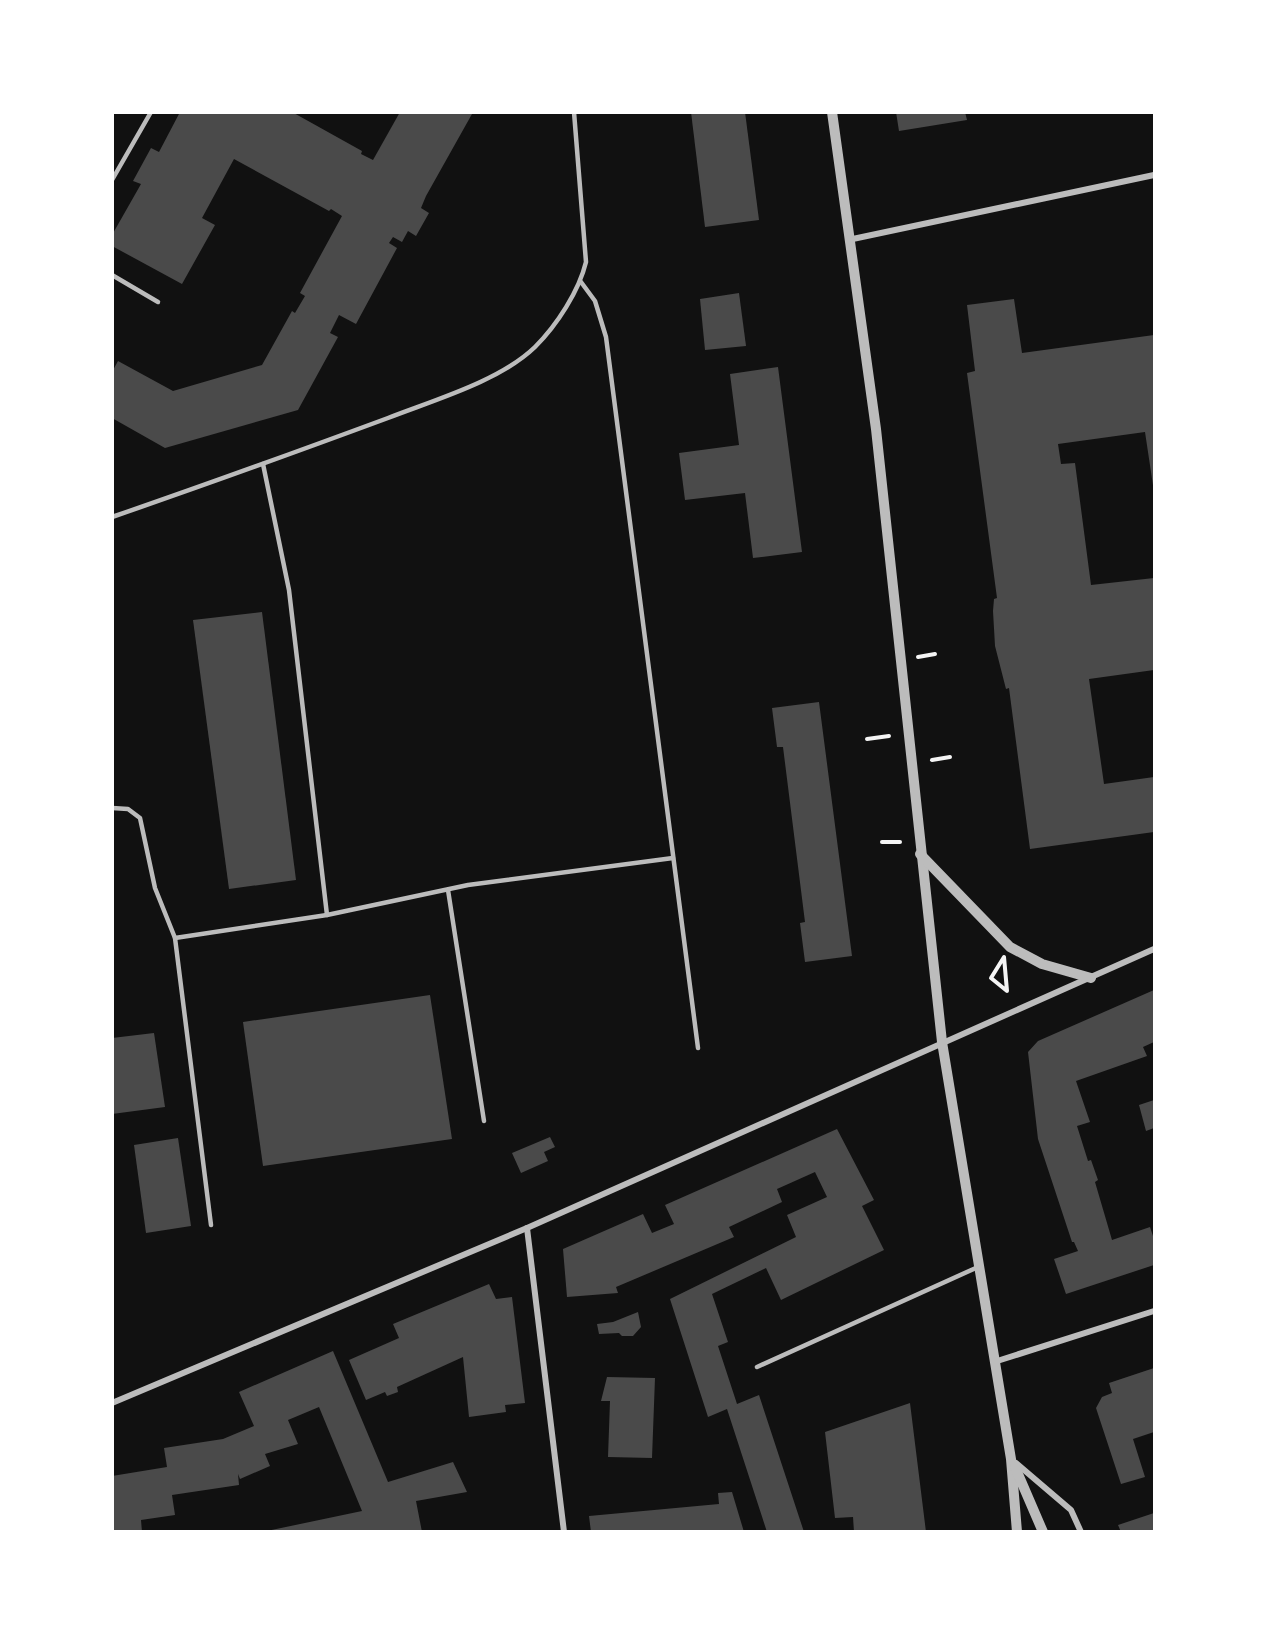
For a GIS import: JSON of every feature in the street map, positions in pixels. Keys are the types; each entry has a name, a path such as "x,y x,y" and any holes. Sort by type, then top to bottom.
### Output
{"street":[{"path":"832,112 876,429 942,1042 993,1362 1011,1459 1017,1532"},
{"path":"848,240 1155,175"},
{"path":"920,854 1010,947 1042,964 1091,978"},
{"path":"112,1403 527,1228 1155,949"},
{"path":"527,1228 564,1532"},
{"path":"993,1362 1155,1311"},
{"path":"1011,1459 1043,1532"},
{"path":"1011,1459 1071,1510 1081,1532"}],"lane":[{"path":"112,180 151,112"},
{"path":"112,517 263,464 436,399 506,368 535,347 581,282 586,262 574,112"},
{"path":"112,275 158,302"},
{"path":"581,282 595,301 606,337 698,1048"},
{"path":"263,464 289,590 327,915"},
{"path":"112,808 128,809 140,818 155,888 176,938 211,1225"},
{"path":"176,938 327,915 448,890 673,858"},
{"path":"448,890 484,1121"},
{"path":"758,1367 978,1267"}],"path":[{"path":"1004,957 1007,991 991,978 998,968 1004,957"}],"building":[{"path":"180,112 292,112 362,151 361,154 373,160 400,112 472,114 426,196 421,208 429,213 416,236 408,231 402,242 393,237 389,243 397,248 356,324 339,315 330,333 338,337 298,410 165,448 112,418 112,372 118,361 173,391 262,365 292,311 295,313 305,296 300,293 342,216 234,159 202,218 215,225 182,284 112,246 112,235 141,184 133,181 151,148 159,152"},
{"path":"691,112 745,112 759,220 705,227"},
{"path":"896,112 965,112 967,120 899,131"},
{"path":"739,293 746,346 705,350 700,299"},
{"path":"1014,299 1022,353 1154,335 1154,492 1145,432 1058,444 1061,464 1075,463 1091,585 1154,578 1154,670 1089,679 1104,784 1154,777 1154,832 1030,849 1009,688 1006,689 995,646 993,611 994,599 997,598 967,373 975,371 967,305"},
{"path":"778,367 802,552 753,558 745,493 685,500 679,453 739,445 730,374"},
{"path":"262,612 296,880 229,889 193,620"},
{"path":"819,702 852,956 805,962 800,923 805,922 783,747 777,747 772,708"},
{"path":"1154,990 1154,1042 1143,1047 1147,1056 1076,1081 1090,1122 1077,1126 1088,1161 1091,1160 1098,1180 1095,1182 1112,1240 1150,1227 1154,1239 1154,1265 1066,1294 1054,1259 1078,1251 1072,1242 1038,1139 1028,1052 1038,1041"},
{"path":"430,995 452,1139 263,1166 243,1022"},
{"path":"154,1033 165,1107 112,1114 112,1038"},
{"path":"1154,1100 1154,1128 1146,1131 1139,1105"},
{"path":"837,1129 874,1200 862,1206 884,1250 781,1300 766,1268 712,1294 728,1342 718,1346 737,1404 759,1395 804,1532 767,1532 727,1409 708,1417 670,1299 796,1237 787,1215 827,1197 815,1172 777,1189 782,1202 729,1227 734,1237 616,1287 618,1293 567,1297 563,1249 643,1214 652,1233 674,1224 665,1205"},
{"path":"550,1137 555,1147 544,1152 548,1161 521,1173 512,1153"},
{"path":"178,1138 191,1226 146,1233 134,1145"},
{"path":"489,1284 496,1299 512,1297 525,1403 505,1405 506,1412 469,1417 463,1357 397,1387 398,1392 387,1396 385,1392 366,1400 349,1360 399,1338 393,1324"},
{"path":"638,1312 641,1327 633,1336 622,1336 619,1333 599,1334 597,1324 613,1322"},
{"path":"333,1351 388,1482 453,1462 467,1492 416,1501 422,1532 262,1532 362,1511 319,1407 288,1420 298,1444 265,1454 270,1466 240,1479 238,1474 239,1485 172,1495 175,1515 141,1520 142,1532 112,1532 112,1476 167,1467 164,1448 223,1439 254,1426 239,1392"},
{"path":"1154,1368 1154,1432 1133,1439 1145,1477 1121,1484 1096,1408 1102,1397 1112,1393 1109,1383"},
{"path":"607,1377 655,1378 652,1458 608,1457 610,1401 601,1401"},
{"path":"910,1403 926,1532 854,1532 853,1517 835,1518 825,1432"},
{"path":"732,1492 744,1532 591,1532 589,1516 719,1504 718,1493"},
{"path":"1154,1513 1154,1532 1121,1532 1118,1525"}]}
